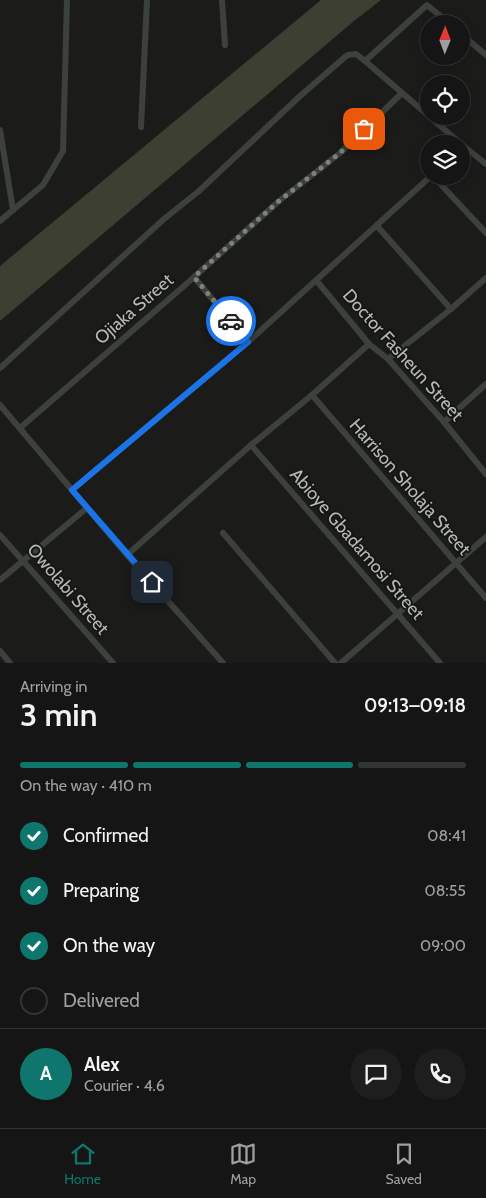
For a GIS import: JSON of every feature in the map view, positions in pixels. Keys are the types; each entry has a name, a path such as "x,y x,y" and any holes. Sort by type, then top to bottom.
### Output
{"street":[{"path":"0,221 43,185 62,152 68,0"},
{"path":"141,127 147,0"},
{"path":"222,0 225,45"},
{"path":"365,61 427,5 439,15"},
{"path":"470,42 486,56"},
{"path":"0,368 164,219 199,191 300,96 348,55 356,54 420,108"},
{"name":"Ojiaka Street","path":"20,428 279,201 340,153 402,93"},
{"path":"439,125 450,135"},
{"path":"0,130 13,210"},
{"path":"470,152 486,164"},
{"path":"72,490 248,342 422,185"},
{"path":"441,185 486,233"},
{"path":"377,226 451,309"},
{"path":"194,277 248,342"},
{"path":"388,359 451,309 486,278"},
{"name":"Doctor Fasheun Street","path":"316,280 369,344 388,359 444,422 486,474"},
{"path":"127,555 251,444 312,395 369,344"},
{"path":"444,422 486,384"},
{"name":"Harrison Sholaja Street","path":"312,395 486,598"},
{"path":"0,405 127,555 223,663"},
{"name":"Abioye Gbadamosi Street","path":"251,444 440,663"},
{"path":"0,580 87,508"},
{"path":"224,533 335,663"},
{"name":"Owolabi Street","path":"0,535 113,663"},
{"path":"341,663 486,538"},
{"path":"0,651 10,663"}],"shaded area":[{"path":"321,0 381,0 0,321 0,266"}],"way so far":[{"path":"231,321 194,277 279,201 340,153 364,129"}],"route":[{"path":"152,582 72,490 248,342 231,321"}]}
